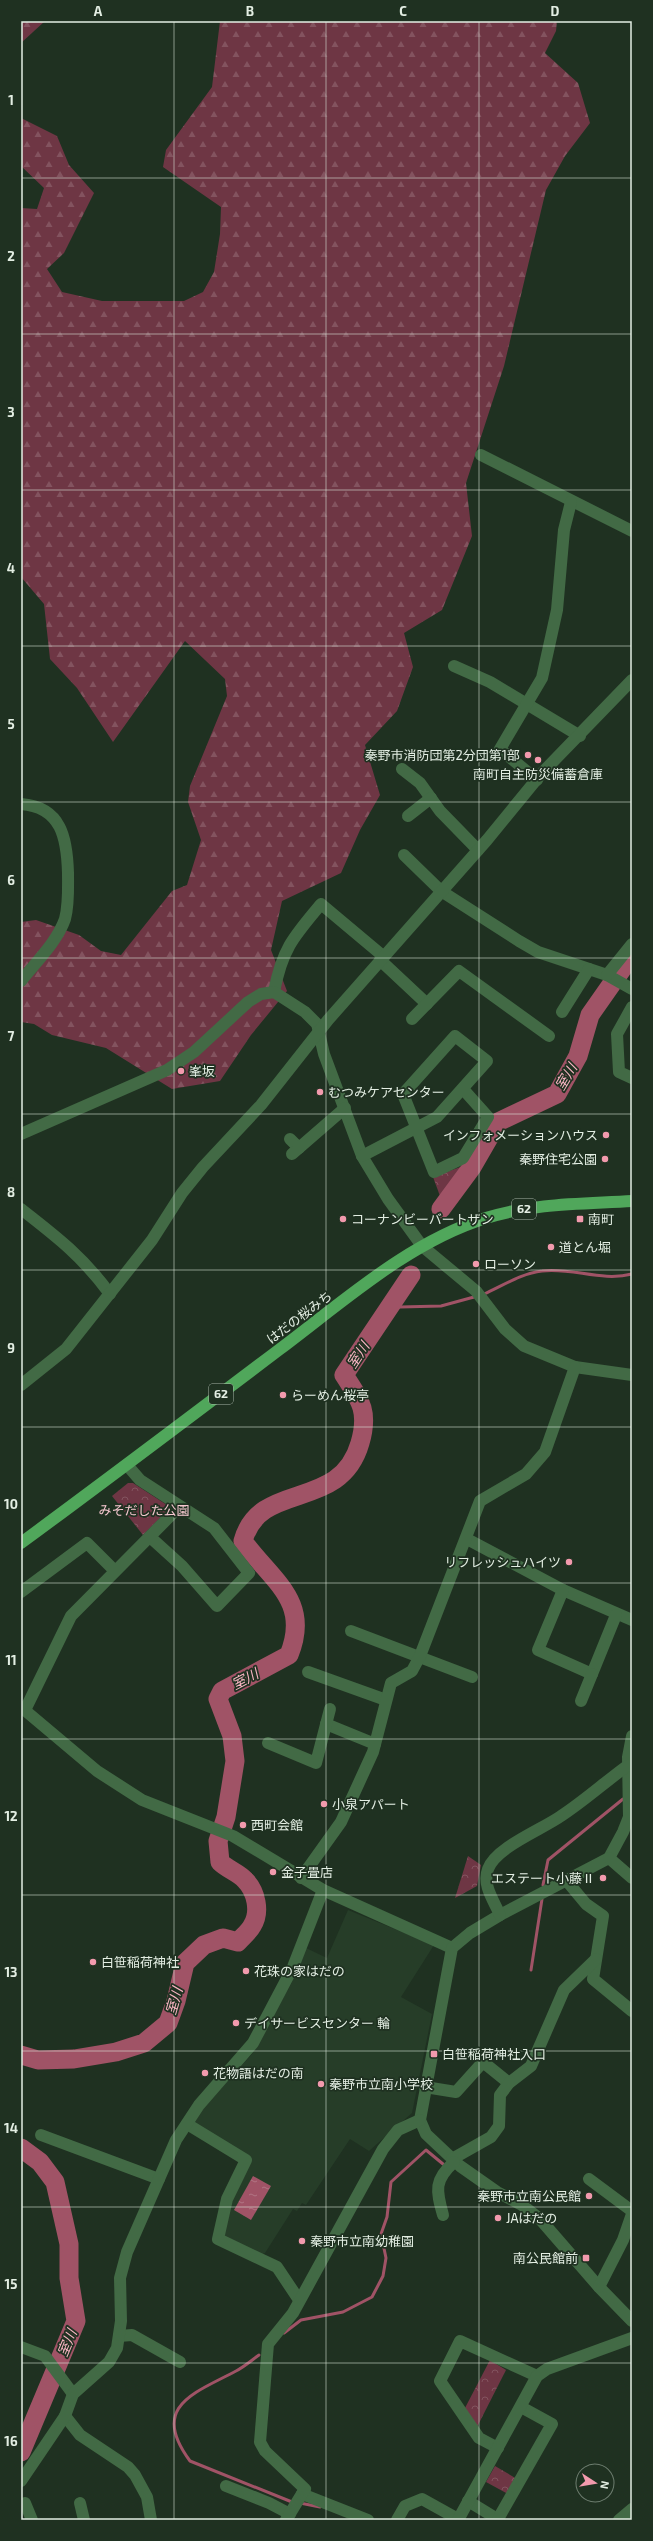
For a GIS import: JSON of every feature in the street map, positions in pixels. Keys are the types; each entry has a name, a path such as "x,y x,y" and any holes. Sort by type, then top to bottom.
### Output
{"main road":[{"name":"はだの桜みち","path":"21,1543 348,1298 422,1246 452,1231 514,1210 554,1205 632,1201"}],"street":[{"path":"481,455 571,502 582,505 632,531"},
{"path":"537,780 500,750 528,705 542,678 557,610 564,530 571,502"},
{"path":"454,666 490,682 580,736"},
{"path":"21,1385 66,1349 152,1240 182,1193 261,1105 382,958 478,850 537,780 632,680"},
{"path":"402,769 420,783 440,811 478,850"},
{"path":"408,816 431,798"},
{"path":"21,804 43,809 53,817 66,840 69,899 64,919 56,935 21,981"},
{"path":"404,855 441,891 538,952 613,978 632,989"},
{"path":"274,992 279,968 287,947 321,904 382,958 427,1004"},
{"path":"613,978 632,944"},
{"path":"562,1012 589,969"},
{"path":"412,1019 459,971 549,1036"},
{"path":"21,1134 167,1070 194,1052 248,1002 261,994 274,992 305,1012 317,1024 318,1034 362,1156 388,1199 422,1246 476,1291 505,1329 524,1346 575,1367 632,1375"},
{"path":"632,1006 617,1034 619,1072 632,1078"},
{"path":"362,1156 416,1129 437,1117 487,1061 455,1036 403,1094 416,1129 434,1172 463,1158 488,1118 463,1089"},
{"path":"290,1138 296,1151 345,1108"},
{"path":"21,1209 61,1240 90,1267 110,1294"},
{"path":"301,1878 340,1822 375,1744 391,1683 412,1671 420,1656 467,1539 480,1501 526,1474 545,1452 575,1367"},
{"path":"127,1465 140,1480 179,1507 214,1528 249,1573 217,1606 182,1566 150,1537"},
{"path":"179,1507 71,1616 23,1708 96,1771 142,1800 233,1836 256,1848 301,1878 323,1890 452,1948"},
{"path":"467,1539 563,1590 616,1615 632,1620"},
{"path":"21,1592 87,1542 115,1571"},
{"path":"563,1590 538,1650 592,1674"},
{"path":"581,1702 616,1615"},
{"path":"350,1631 420,1656 472,1677"},
{"path":"308,1672 386,1700"},
{"path":"268,1742 287,1756 316,1763 330,1709"},
{"path":"326,1724 375,1744"},
{"path":"632,1736 627,1766 629,1817 624,1832 609,1858 500,1915 470,1933 452,1948 420,2120 426,2134 453,2160 497,2192 522,2205 540,2219 599,2288 632,2321"},
{"path":"500,1915 486,1881 488,1868 497,1858 520,1839 561,1816 627,1766"},
{"path":"609,1858 632,1878"},
{"path":"566,1880 586,1904 603,1916 594,1979 632,2011"},
{"path":"21,2481 65,2416 73,2394 109,2362 117,2348 119,2336 120,2278 127,2252 176,2140 199,2105 253,2043 293,1966 323,1890"},
{"path":"443,2215 437,2194 439,2179 453,2160 491,2137 499,2126 500,2095 509,2083 531,2066 564,1990 596,1959"},
{"path":"425,2087 456,2092 483,2062 509,2083"},
{"path":"226,2486 269,2503 290,2514 305,2489 265,2451 260,2442 268,2344 293,2313 383,2149 398,2130 420,2120"},
{"path":"187,2124 246,2160 227,2199 218,2239 277,2267 299,2300"},
{"path":"41,2135 159,2179"},
{"path":"589,2179 632,2213 623,2240 599,2288"},
{"path":"119,2336 132,2335 180,2362"},
{"path":"397,2520 405,2506 422,2499 458,2519 537,2376 548,2369 632,2338"},
{"path":"498,2448 479,2438 440,2381 460,2341 537,2376"},
{"path":"21,2347 45,2356 73,2394"},
{"path":"468,2502 499,2519 552,2424 521,2407"},
{"path":"65,2416 80,2435 128,2467 135,2475 147,2497 151,2520"},
{"path":"301,2496 368,2520"},
{"path":"25,2503 32,2520"},
{"path":"80,2503 84,2520"},
{"path":"619,2520 632,2509"}],"shaded area":[{"name":"秦野市立南小学校","path":"348,1910 434,1945 401,1997 432,2014 412,2113 369,2151 350,2139 306,2205 302,2203 297,2211 293,2209 265,2253 258,2256 224,2239 220,2233 249,2158 194,2124 193,2119 252,2054 292,1982 306,1948 327,1958"}],"green space":[{"path":"21,21 45,21 21,43"},
{"path":"220,21 557,21 556,31 545,53 578,83 590,123 565,156 546,190 504,366 466,483 472,536 442,610 404,633 413,667 397,711 365,745 380,795 360,830 341,873 282,901 271,950 287,991 251,1035 220,1081 172,1089 106,1048 52,1035 34,1024 21,1022 21,922 36,920 79,935 101,951 121,955 172,891 187,885 201,840 188,802 190,786 227,696 225,679 185,641 113,742 77,688 50,659 44,604 21,577 21,208 37,209 44,188 21,166 21,118 57,136 69,165 94,193 64,253 47,269 62,292 102,301 184,301 203,292 214,272 220,234 221,207 163,167 166,150 212,87"},
{"path":"463,1166 443,1197 440,1196 433,1177"},
{"name":"みそだした公園","path":"128,1483 133,1483 167,1505 168,1510 143,1535 112,1496"},
{"path":"468,1856 481,1865 477,1886 455,1898"},
{"path":"490,2360 506,2370 477,2427 465,2408"},
{"path":"495,2466 517,2479 508,2494 486,2482"}],"water":[{"path":"253,2176 271,2186 251,2220 234,2210"}],"waterway":[{"name":"室川","path":"441,1209 472,1167 498,1122 557,1094 578,1056 590,1015 632,955"},
{"path":"484,1294 527,1274 542,1271 553,1270 598,1276 620,1276 632,1274"},
{"name":"室川","path":"21,2055 38,2060 74,2059 116,2052 144,2043 168,2023 176,2001 185,1963 204,1945 223,1938 238,1942 252,1926 255,1920 257,1908 252,1890 242,1878 220,1862 218,1841 226,1817 235,1761 232,1736 218,1699 222,1691 289,1655 295,1636 295,1620 292,1606 285,1593 243,1541 252,1522 266,1509 282,1501 319,1488 336,1479 350,1465 360,1443 364,1423 362,1407 355,1392 344,1375 411,1275"},
{"path":"390,1305 400,1307 441,1306 474,1297"},
{"path":"543,1885 548,1860 623,1799"},
{"path":"531,1970 542,1899"},
{"name":"室川","path":"21,2148 40,2162 55,2182 69,2244 69,2278 76,2321 21,2452"},
{"path":"284,2333 301,2320 343,2312 372,2297 383,2276 386,2258 381,2234 387,2217 391,2182 426,2150 443,2164"},
{"path":"259,2355 239,2369 193,2395 182,2404 176,2414 174,2427 179,2442 190,2461 292,2502"},
{"path":"300,2503 320,2507"}],"place":[{"name":"秦野市消防団第2分団第1部","path":"528,755"},
{"name":"南町自主防災備蓄倉庫","path":"538,760"},
{"name":"峯坂","path":"181,1071"},
{"name":"むつみケアセンター","path":"320,1092"},
{"name":"インフォメーションハウス","path":"606,1135"},
{"name":"秦野住宅公園","path":"605,1159"},
{"name":"コーナンビーバートザン","path":"343,1219"},
{"name":"南町","path":"580,1219"},
{"name":"道とん堀","path":"551,1247"},
{"name":"ローソン","path":"476,1264"},
{"name":"らーめん桜亭","path":"283,1395"},
{"name":"リフレッシュハイツ","path":"569,1562"},
{"name":"小泉アパート","path":"324,1804"},
{"name":"西町会館","path":"243,1825"},
{"name":"金子畳店","path":"273,1872"},
{"name":"エステート小藤Ⅱ","path":"603,1878"},
{"name":"白笹稲荷神社","path":"93,1962"},
{"name":"花珠の家はだの","path":"246,1971"},
{"name":"デイサービスセンター 輪","path":"236,2023"},
{"name":"白笹稲荷神社入口","path":"434,2054"},
{"name":"花物語はだの南","path":"205,2073"},
{"name":"秦野市立南小学校","path":"321,2084"},
{"name":"秦野市立南公民館","path":"589,2196"},
{"name":"JAはだの","path":"498,2218"},
{"name":"秦野市立南幼稚園","path":"302,2241"},
{"name":"南公民館前","path":"586,2258"}]}
